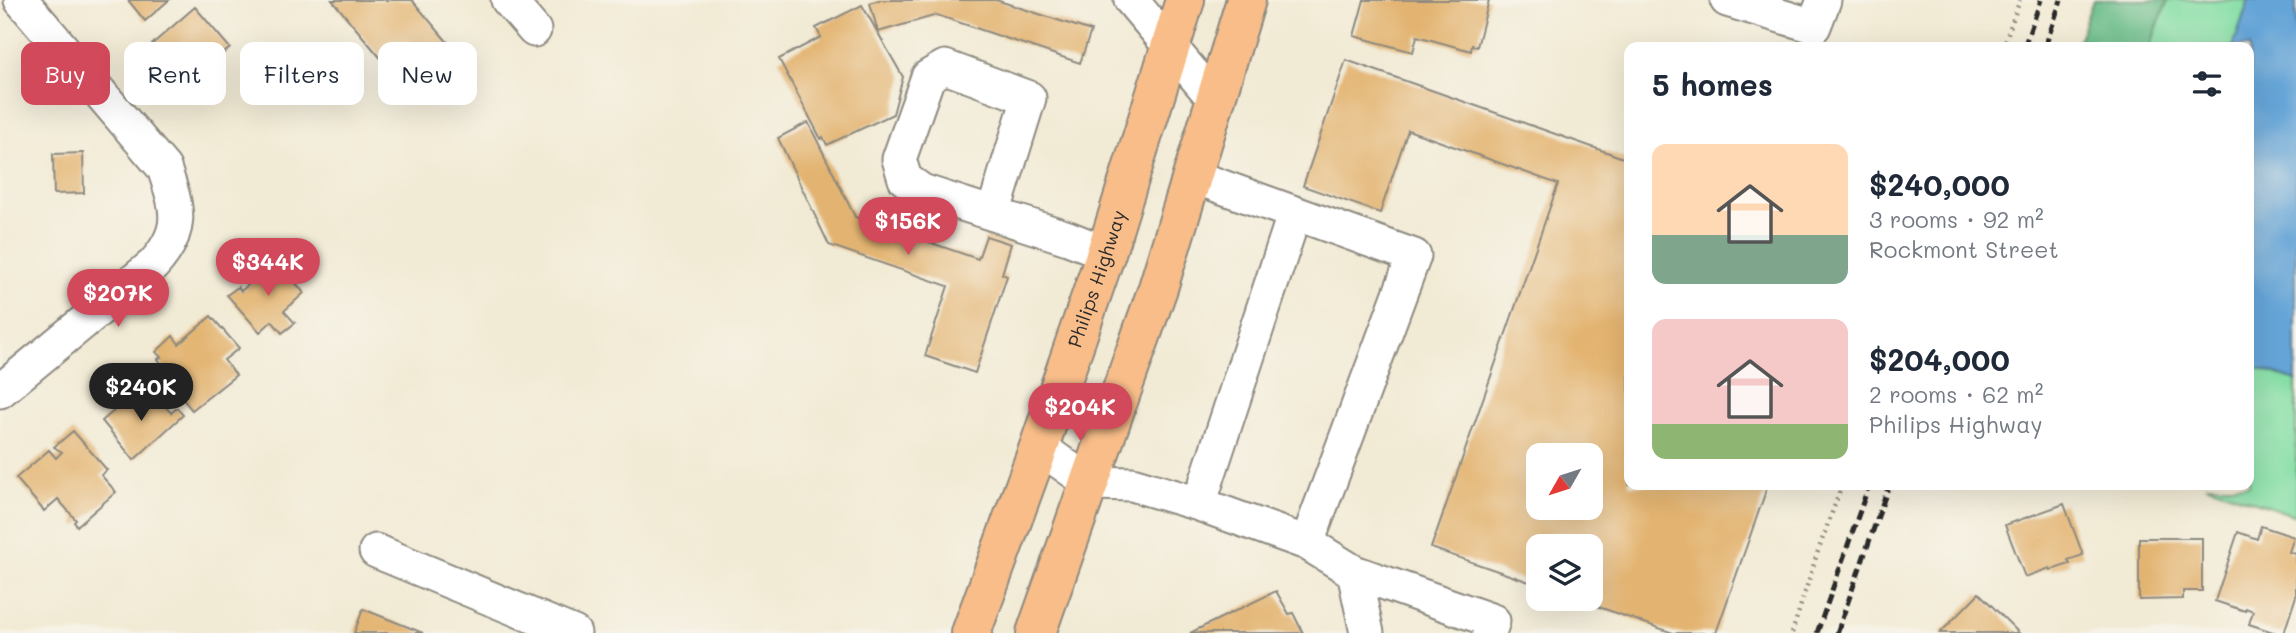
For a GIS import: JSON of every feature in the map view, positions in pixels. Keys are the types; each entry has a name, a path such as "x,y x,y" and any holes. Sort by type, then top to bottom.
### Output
{"main road":[{"name":"Philips Highway","path":"971,633 1106,253 1185,0"},
{"path":"1035,633 1158,288 1246,0"}],"street":[{"path":"0,391 153,265 169,247 176,226 174,198 164,168 21,0"},
{"path":"508,0 534,30"},
{"path":"1131,0 1216,101"},
{"path":"1727,0 1814,26 1824,0"},
{"path":"993,214 1029,98 945,67 928,77 899,159 905,179 922,191 1106,253"},
{"path":"1192,176 1294,215 1414,256 1307,543"},
{"path":"1199,504 1294,215"},
{"path":"1039,447 1090,483 1132,484 1199,504 1307,543 1354,572 1493,621 1489,633"},
{"path":"376,551 574,633"},
{"path":"1354,572 1367,633"}],"path":[{"path":"2005,42 2020,0"},
{"path":"1792,633 1840,490"}],"green space":[{"path":"2093,0 2168,0 2151,42 2078,42"},
{"path":"2168,0 2249,0 2235,42 2151,42"},
{"path":"2254,367 2296,381 2296,516 2221,490 2254,490"}],"water":[{"path":"2249,0 2296,0 2296,381 2254,367 2254,42 2235,42"}],"building":[{"path":"128,0 169,0 145,21"},
{"path":"332,0 412,0 447,42 378,42 378,55"},
{"path":"879,0 996,0 1091,31 1080,63 937,15 878,32 870,3"},
{"path":"1364,0 1489,0 1477,47 1472,45 1471,51 1417,36 1413,52 1354,36"},
{"path":"862,5 903,77 893,114 827,145 823,137 821,139 779,59 821,37 816,28"},
{"path":"195,7 225,42 155,42"},
{"path":"1346,60 1624,158 1624,490 1766,490 1716,633 1673,633 1603,608 1603,534 1526,534 1526,581 1431,548 1558,184 1408,130 1380,213 1303,186"},
{"path":"808,122 855,217 978,259 986,236 1011,244 1002,274 1007,276 975,373 925,356 948,286 829,245 778,138"},
{"path":"83,153 84,193 54,194 53,154"},
{"path":"277,260 304,293 284,311 295,323 282,333 272,321 260,332 227,295 238,287 241,291"},
{"path":"211,316 239,348 224,360 236,375 192,410 159,371 164,367 156,352 173,336 179,344"},
{"path":"149,387 171,413 177,408 183,415 134,460 102,421 123,403 126,407"},
{"path":"73,431 107,470 101,475 116,492 77,526 74,522 76,520 58,499 44,511 16,478 49,450 56,458 62,452 54,447"},
{"path":"2064,504 2083,555 2068,560 2070,564 2025,577 2005,525"},
{"path":"2261,526 2294,537 2289,552 2296,554 2296,596 2284,633 2249,624 2253,611 2215,601 2238,532 2257,539"},
{"path":"2139,538 2202,538 2202,591 2183,591 2183,599 2139,600"},
{"path":"1276,591 1289,614 1293,613 1303,633 1190,633"},
{"path":"1979,593 2019,633 1940,633"},
{"path":"363,609 423,633 354,633"}],"railway":[{"path":"2026,42 2041,0"},
{"path":"2047,42 2061,0"},
{"path":"1817,633 1867,490"},
{"path":"1837,633 1887,490"}]}
